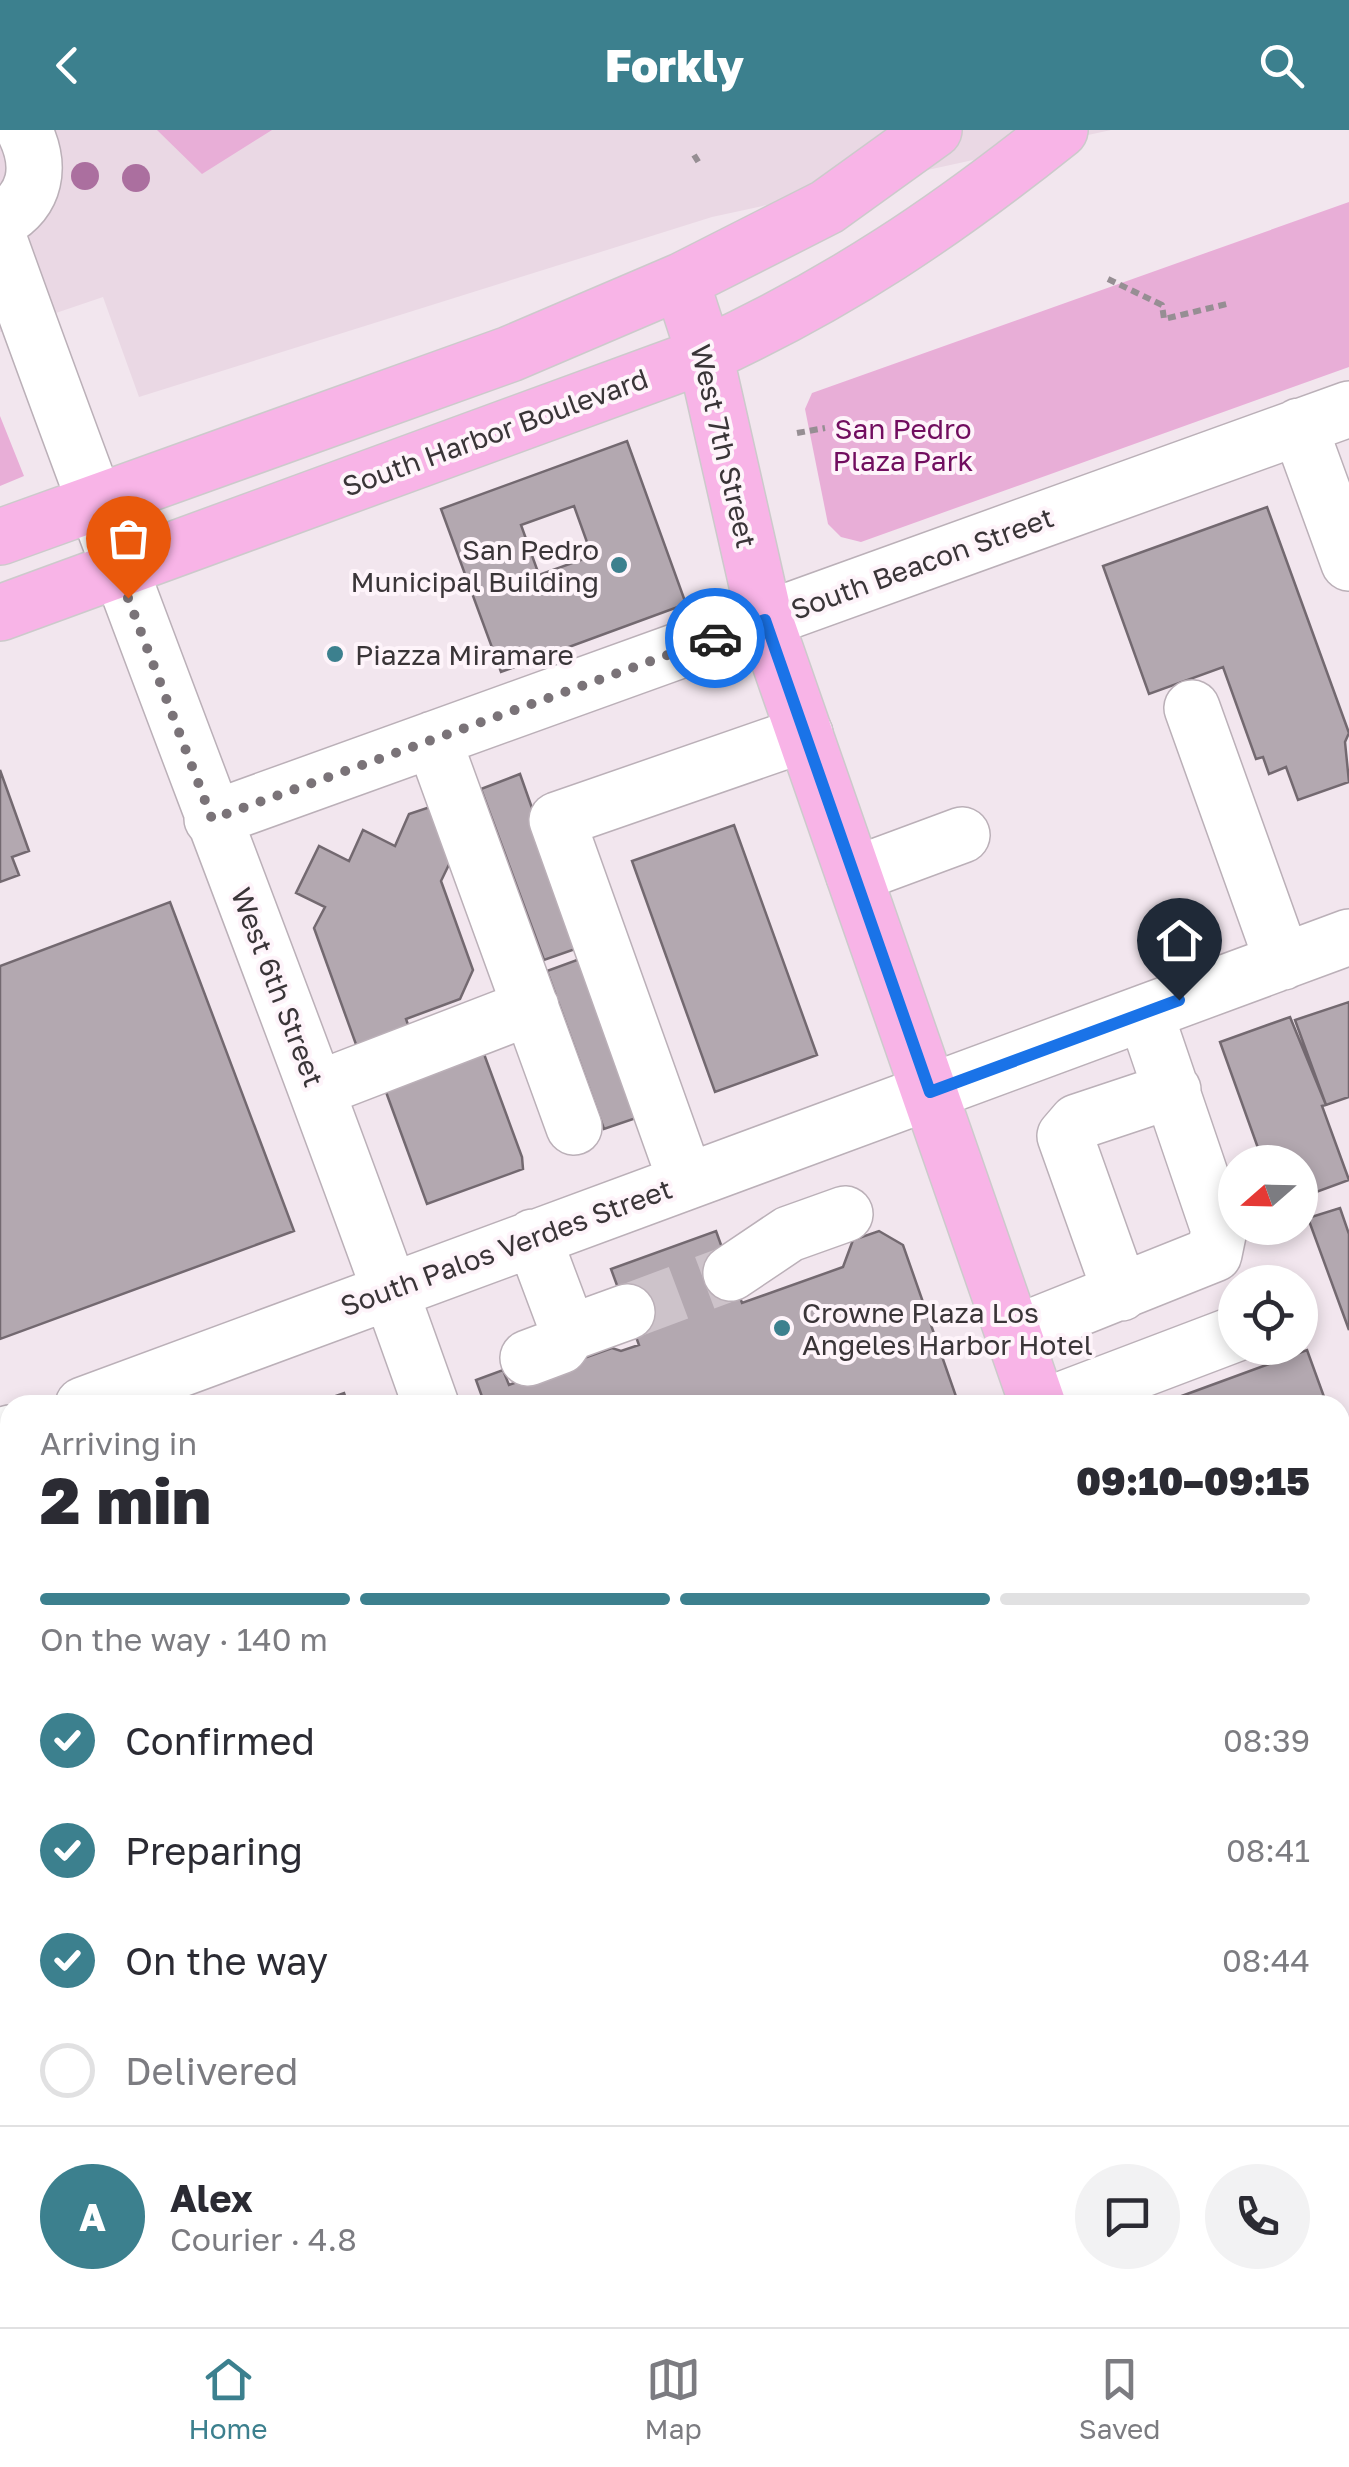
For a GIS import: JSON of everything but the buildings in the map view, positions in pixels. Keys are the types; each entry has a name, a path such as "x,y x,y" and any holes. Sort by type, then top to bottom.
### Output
{"main road":[{"path":"0,536 510,354 681,282 827,207 934,130"},
{"name":"South Harbor Boulevard","path":"0,613 706,355 800,311 929,232 1060,130"},
{"name":"West 7th Street","path":"681,282 706,355 765,620 1035,1395"}],"street":[{"path":"0,221 14,213 29,195 36,173 34,150 24,130"},
{"name":"West 6th Street","path":"0,242 118,572 318,1088 427,1395"},
{"name":"South Beacon Street","path":"212,819 1349,409"},
{"path":"1298,426 1349,562"},
{"path":"1192,708 1282,962"},
{"path":"686,1181 557,820 805,734"},
{"path":"433,739 574,1127"},
{"path":"854,875 962,835"},
{"name":"South Palos Verdes Street","path":"119,1395 390,1289 1349,938"},
{"path":"318,1088 531,1007"},
{"path":"1014,1334 1214,1254 1219,1230 1145,1013"},
{"path":"1121,1293 1066,1136 1077,1122 1173,1090"},
{"path":"760,1154 789,1234"},
{"path":"731,1273 789,1234 845,1214"},
{"path":"533,1237 549,1346 627,1312"},
{"path":"1074,1395 1218,1340"}],"path":[{"path":"694,154 699,163"},
{"path":"1108,279 1162,305 1164,319 1231,303"},
{"path":"798,433 825,428"}],"shaded area":[{"path":"0,130 1111,130 712,217 139,397 103,297 0,332"}],"green space":[{"path":"157,130 272,130 202,174"},
{"name":"San Pedro Plaza Park","path":"1349,202 1349,367 861,542 841,537 828,524 805,409 812,393"},
{"path":"0,416 24,476 0,486"}],"tunnel":[{"path":"627,1312 731,1273"}],"way so far":[{"path":"128,598 212,819 715,638"}],"place":[{"name":"San Pedro Municipal Building","path":"619,565"},
{"name":"Piazza Miramare","path":"335,654"},
{"name":"Crowne Plaza Los Angeles Harbor Hotel","path":"782,1328"}],"route":[{"path":"715,638 765,620 930,1092 1179,1000"}]}
